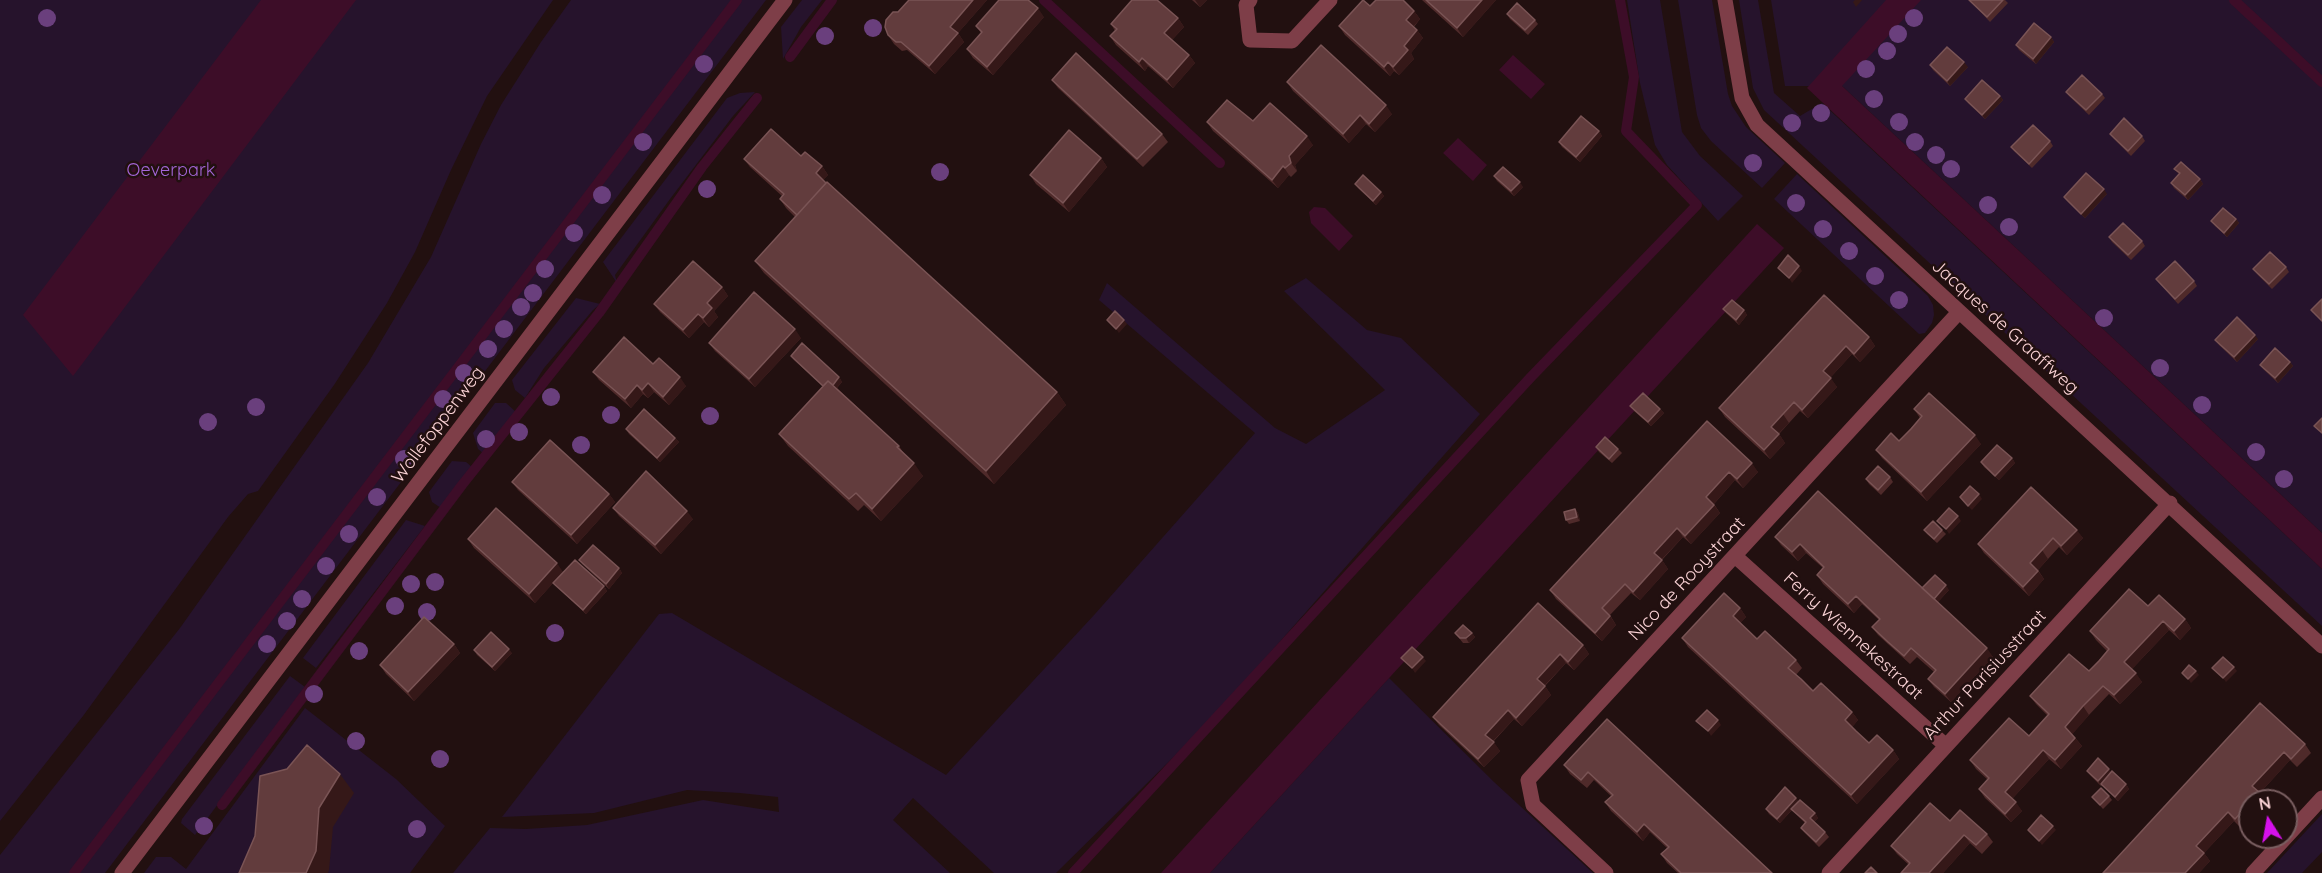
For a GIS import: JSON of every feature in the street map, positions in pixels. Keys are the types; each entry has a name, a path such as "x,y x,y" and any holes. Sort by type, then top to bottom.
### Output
{"street":[{"name":"Wollefoppenweg","path":"122,873 785,0"},
{"path":"1250,0 1246,5 1250,40 1292,41 1330,0"},
{"name":"Jacques de Graaffweg","path":"1725,0 1742,98 1757,124 1959,312 2170,503 2322,646"},
{"name":"Nico de Rooystraat","path":"1606,873 1533,806 1528,780 1959,312"},
{"name":"Arthur Parisiusstraat","path":"1829,873 2170,503"},
{"name":"Ferry Wiennekestraat","path":"1735,556 1945,745"},
{"path":"2253,873 2322,798"}],"green space":[{"name":"Oeverpark","path":"0,0 553,0 487,96 415,252 387,303 334,385 258,491 248,494 228,517 83,716 0,821"},
{"path":"571,0 766,0 105,873 0,873 0,855 180,628 368,363 431,257 481,144 501,105"},
{"path":"802,0 822,0 801,27 783,59 781,27"},
{"path":"1627,0 1660,0 1682,132 1700,156 1743,196 1718,221 1667,165 1655,145 1640,83"},
{"path":"1678,0 1712,0 1732,106 1746,127 1785,163 1762,188 1711,141 1701,128"},
{"path":"1739,0 1758,0 1774,93 1800,116 1822,103 2322,569 2322,626 1764,110 1753,88"},
{"path":"1771,0 2322,0 2322,533 1842,86 1785,86"},
{"path":"755,92 733,116 615,275 617,283 603,262 727,98 740,93"},
{"path":"1797,174 1928,296 1933,305 1934,315 1925,333 1919,334 1774,199"},
{"path":"1306,278 1367,330 1401,338 1480,414 1211,720 1056,873 994,873 913,798 893,820 950,873 453,873 490,828 526,829 587,825 703,800 779,812 778,797 687,790 594,813 502,817 659,614 672,613 946,775 1095,614 1255,433 1099,300 1107,283 1275,428 1306,444 1385,390 1284,291"},
{"path":"576,298 600,304 544,368 525,398 515,390 512,380"},
{"path":"495,403 506,403 516,412 484,454 478,449 473,433"},
{"path":"452,461 466,462 472,467 441,508 432,502 429,492"},
{"path":"406,520 425,526 316,668 303,658"},
{"path":"290,676 305,687 195,835 181,823 182,819"},
{"path":"1389,678 1494,782 1593,873 1210,873"},
{"path":"305,708 396,779 445,826 410,873 144,873 156,857 171,857 186,869"},
{"path":"2322,814 2322,852 2302,873 2267,873 2289,849 2298,849 2298,840"}],"shaded area":[{"path":"261,0 356,0 73,376 23,315"},
{"path":"1886,0 1921,0 1842,86 2322,533 2322,569 1807,88"},
{"path":"1513,55 1545,84 1531,99 1499,70"},
{"path":"1458,138 1487,165 1473,181 1443,153"},
{"path":"1314,207 1325,208 1353,236 1339,251 1311,223 1309,212"},
{"path":"1757,224 1784,248 1210,873 1161,873"}],"building":[{"path":"909,0 973,0 950,27 958,33 929,66 901,42 896,42 888,35 885,27 886,20 893,12 898,12"},
{"path":"999,0 1028,0 1038,8 987,67 967,49 982,32 976,26"},
{"path":"1132,0 1157,0 1178,18 1164,33 1189,55 1167,80 1142,58 1139,62 1110,36 1117,29 1111,24"},
{"path":"1363,0 1370,6 1376,0 1403,0 1414,11 1406,20 1417,30 1404,46 1408,50 1393,67 1388,62 1384,67 1339,26"},
{"path":"1426,0 1482,0 1457,28"},
{"path":"1969,0 2003,0 1987,17"},
{"path":"1517,3 1535,20 1525,30 1507,14"},
{"path":"2034,23 2051,37 2033,59 2016,45"},
{"path":"1321,45 1386,105 1369,124 1360,115 1343,134 1287,82"},
{"path":"1947,47 1964,62 1947,81 1930,65"},
{"path":"1076,53 1162,134 1137,159 1052,80"},
{"path":"2082,75 2102,94 2086,110 2066,92"},
{"path":"1982,80 2000,96 1982,115 1965,99"},
{"path":"1227,100 1253,121 1270,103 1307,136 1289,156 1291,163 1285,168 1283,166 1272,180 1207,122"},
{"path":"1581,116 1599,131 1576,157 1559,142"},
{"path":"2124,118 2142,136 2128,151 2110,134"},
{"path":"2033,125 2050,141 2029,164 2011,147"},
{"path":"771,129 801,156 805,152 822,166 816,173 826,183 797,215 780,199 784,194 744,159"},
{"path":"1069,130 1101,158 1063,203 1030,175"},
{"path":"2181,162 2200,179 2185,195 2171,183 2180,173 2174,169"},
{"path":"1503,167 1520,182 1511,191 1494,176"},
{"path":"2086,173 2104,189 2081,214 2064,197"},
{"path":"1363,175 1381,192 1373,201 1355,184"},
{"path":"827,182 1057,392 986,471 755,261"},
{"path":"2223,208 2236,219 2224,233 2211,221"},
{"path":"2123,223 2142,241 2128,255 2109,237"},
{"path":"2270,252 2286,267 2269,284 2253,269"},
{"path":"1788,255 1799,266 1789,278 1778,268"},
{"path":"693,261 722,287 707,303 712,308 703,318 698,314 683,330 654,304"},
{"path":"2175,261 2194,281 2175,299 2156,279"},
{"path":"754,292 795,329 749,379 709,343"},
{"path":"1824,295 1869,337 1854,354 1846,346 1823,371 1831,378 1802,410 1794,402 1771,427 1779,434 1764,450 1719,408"},
{"path":"2322,299 2322,321 2311,310"},
{"path":"1732,300 1744,310 1736,320 1723,309"},
{"path":"1115,311 1124,320 1116,329 1107,320"},
{"path":"2237,317 2255,335 2234,357 2215,340"},
{"path":"624,337 653,364 659,358 680,377 663,397 648,383 642,390 637,385 625,399 593,372"},
{"path":"802,343 839,377 833,385 828,381 823,386 791,356"},
{"path":"2275,348 2290,362 2275,378 2260,365"},
{"path":"828,381 899,446 897,447 914,463 872,509 856,493 849,499 779,434"},
{"path":"1643,393 1660,409 1648,422 1630,406"},
{"path":"1929,393 1975,435 1921,492 1876,450 1891,433 1899,441 1911,429 1922,416 1914,409"},
{"path":"644,409 675,438 657,458 626,429"},
{"path":"2322,418 2322,433 2314,426"},
{"path":"1707,421 1752,463 1737,479 1729,472 1706,497 1714,505 1685,536 1677,528 1654,553 1662,560 1633,592 1625,584 1602,608 1610,616 1595,633 1550,590"},
{"path":"1605,437 1618,449 1609,459 1596,447"},
{"path":"550,440 609,494 571,535 512,482"},
{"path":"1997,445 2012,458 1995,476 1981,462"},
{"path":"1878,466 1890,477 1878,490 1866,479"},
{"path":"646,471 687,511 655,545 613,508"},
{"path":"1970,486 1979,494 1968,506 1960,497"},
{"path":"2031,487 2077,530 2061,546 2053,538 2030,563 2038,571 2023,587 1978,544"},
{"path":"1818,491 1987,648 1945,694 1928,679 1936,670 1911,648 1904,656 1888,642 1872,627 1880,619 1856,596 1848,604 1817,575 1824,567 1800,544 1792,552 1775,537"},
{"path":"496,508 557,563 529,594 468,539"},
{"path":"1949,508 1958,516 1946,529 1937,521"},
{"path":"1575,509 1577,517 1566,520 1564,512"},
{"path":"1933,521 1942,530 1934,539 1924,530"},
{"path":"593,545 619,568 606,584 579,560"},
{"path":"575,560 604,586 583,610 553,583"},
{"path":"1935,575 1946,585 1934,599 1922,588"},
{"path":"2129,589 2148,606 2159,595 2185,619 2174,631 2163,621 2124,662 2136,673 2114,695 2103,686 2083,706 2065,727 2075,738 2055,760 2043,750 2005,792 2016,802 2005,814 1979,789 1989,778 1970,760 2009,718 2029,736 2049,714 2030,696 2069,654 2089,671 2099,661 2109,649 2090,631"},
{"path":"1724,593 1740,608 1733,616 1757,639 1765,631 1796,660 1788,668 1813,691 1821,683 1852,712 1845,720 1869,743 1877,735 1893,750 1851,795 1682,638"},
{"path":"1538,603 1583,645 1568,662 1560,654 1537,679 1545,686 1516,718 1508,710 1485,735 1494,742 1478,759 1433,717"},
{"path":"424,617 454,644 408,692 380,665"},
{"path":"1463,625 1472,633 1466,638 1460,638 1455,633"},
{"path":"491,632 509,649 492,667 474,650"},
{"path":"1412,647 1423,657 1412,668 1401,658"},
{"path":"2223,657 2234,667 2223,678 2212,668"},
{"path":"2189,665 2196,671 2188,679 2182,673"},
{"path":"2260,703 2305,744 2291,759 2284,752 2252,786 2255,789 2238,789 2238,816 2235,819 2228,812 2196,846 2204,853 2185,873 2103,873"},
{"path":"1707,710 1718,720 1708,731 1696,721"},
{"path":"1607,719 1772,873 1681,873 1661,854 1669,847 1644,824 1637,832 1605,802 1613,795 1588,772 1581,780 1564,765"},
{"path":"307,745 340,774 319,808 316,851 306,873 239,873 255,836 260,776 287,769"},
{"path":"2098,758 2109,769 2098,781 2087,771"},
{"path":"2112,771 2126,784 2115,797 2101,784"},
{"path":"1785,787 1796,798 1777,819 1766,809"},
{"path":"2101,788 2109,796 2100,805 2092,797"},
{"path":"1800,800 1815,813 1810,818 1825,832 1816,842 1801,828 1806,822 1791,809"},
{"path":"1930,803 1950,821 1960,810 1987,834 1976,845 1964,835 1929,873 1901,873 1910,863 1891,846"},
{"path":"2041,815 2053,826 2039,841 2028,830"},
{"path":"1871,867 1877,873 1865,873"}],"waterway":[{"path":"74,873 737,0"},
{"path":"790,57 832,0"},
{"path":"1044,0 1220,163"},
{"path":"1073,873 1531,377 1697,205 1626,131 1634,77 1620,0"},
{"path":"2234,0 2322,82"},
{"path":"222,805 462,485 599,313 702,167 757,98"}]}
